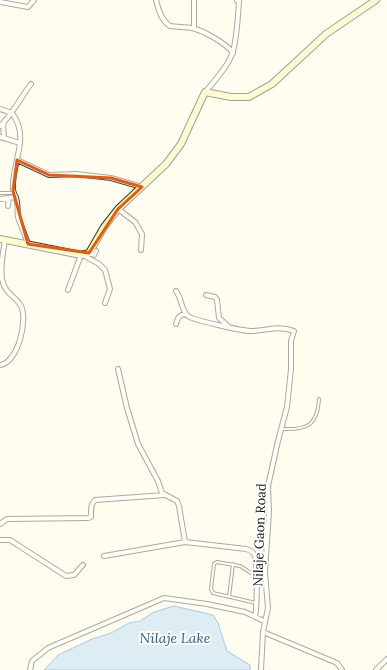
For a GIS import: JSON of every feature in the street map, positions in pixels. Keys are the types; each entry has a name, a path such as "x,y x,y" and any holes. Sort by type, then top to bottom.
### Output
{"street":[{"path":"0,2 28,7 34,0"},
{"path":"152,0 156,0 167,25 194,28 220,41 233,53"},
{"path":"194,0 194,28"},
{"path":"68,290 84,254 104,227 118,209 166,164 181,144 205,92 212,85 233,53 238,0"},
{"path":"205,92 231,97 249,97 272,84 326,34 376,0"},
{"path":"20,142 2,138 1,125 12,113 23,94 31,84"},
{"path":"0,109 12,113 19,124 21,133 15,172 15,195 17,200 18,217 28,244"},
{"path":"17,160 49,175 76,174 111,178 142,187"},
{"path":"0,198 9,198 15,195"},
{"path":"8,206 9,198"},
{"path":"118,209 135,222 142,234 141,250"},
{"path":"0,365 4,364 13,355 20,342 23,319 21,307 8,294 2,280 3,239 84,254 94,255 96,251"},
{"path":"84,254 106,270 110,289 105,303"},
{"path":"176,291 180,296 184,312 191,319 228,326"},
{"path":"206,295 215,297 217,300 219,318 228,326"},
{"path":"176,324 178,317 186,314"},
{"name":"Nilaje Gaon Road","path":"228,326 247,331 276,328 294,331 291,342 291,369 287,407 268,486 269,511 265,570 268,608 264,621 261,670"},
{"path":"118,369 127,408 138,444 158,481 162,492 177,501 180,506 185,542"},
{"path":"0,524 7,519 88,518 91,517 91,508 94,500 165,495"},
{"path":"0,540 10,540 66,576 74,575 83,565"},
{"path":"104,556 185,542 246,549 251,551 255,555 256,568 255,617"},
{"path":"256,568 265,570"},
{"path":"30,670 32,661 48,648 164,598 207,604 245,612 264,621"},
{"path":"263,632 337,663 342,670"},
{"path":"376,670 387,659"}],"lane":[{"path":"0,193 15,195"},
{"path":"281,429 303,429 307,427 315,418 318,410 319,399"},
{"path":"256,576 240,566 217,562 214,564 211,590 213,593 256,603"},
{"path":"229,597 233,564"}],"highlighted area":[{"path":"17,160 49,175 111,178 142,187 118,209 89,253 28,244 13,191"}],"water":[{"name":"Nilaje Lake","path":"174,606 213,615 218,623 227,651 250,665 250,670 44,670 58,655 92,639 111,633 129,623 140,621 154,612"}]}
